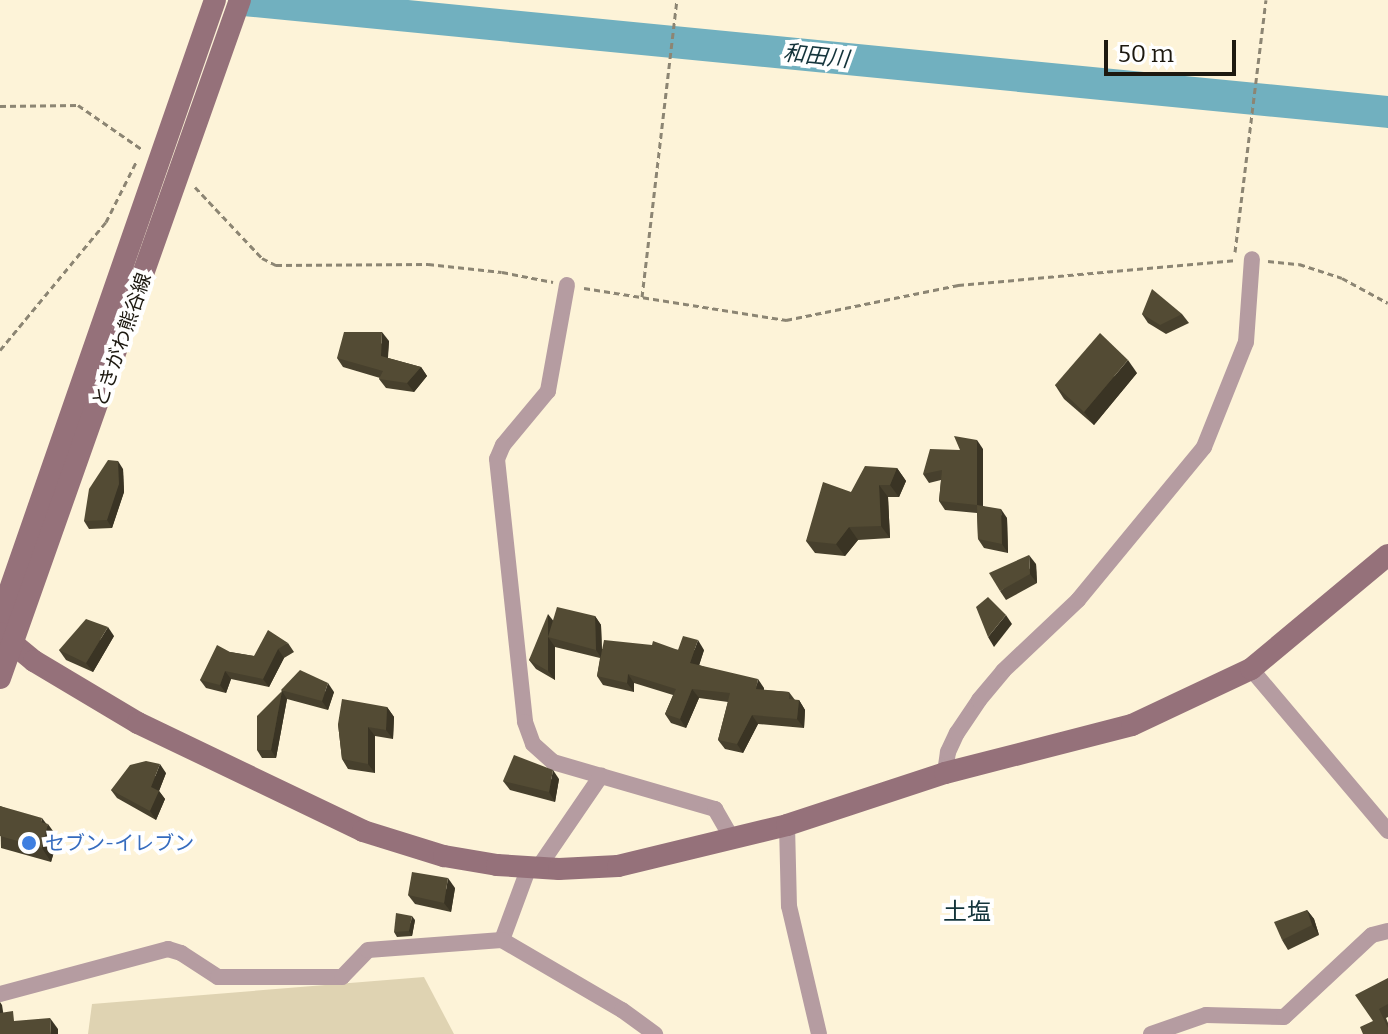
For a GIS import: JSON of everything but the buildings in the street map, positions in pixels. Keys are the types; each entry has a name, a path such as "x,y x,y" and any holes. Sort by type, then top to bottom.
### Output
{"street":[{"name":"ときがわ熊谷線","path":"0,618 150,156 194,59 215,0"},
{"name":"ときがわ熊谷線","path":"0,678 6,639 180,175 240,0"},
{"path":"945,773 948,752 979,700 1003,671 1078,600 1204,447 1246,342 1252,259"},
{"path":"567,285 548,391 503,445 497,459 525,722 533,744 553,762 715,809 732,838"},
{"path":"6,639 82,692 138,723 363,831 444,856 533,867 618,866 787,825 945,773 1132,725 1251,669 1388,555"},
{"path":"1251,669 1388,831"},
{"path":"502,940 533,867 601,776"},
{"path":"787,825 789,906 819,1034"},
{"path":"1151,1034 1206,1015 1284,1017 1372,935 1388,931"},
{"path":"0,994 168,949 181,953 218,977 342,977 368,950 502,940 622,1010 655,1034"}],"path":[{"path":"642,297 677,0"},
{"path":"1234,260 1266,0"},
{"path":"0,106 78,105 150,156 106,222 0,350"},
{"path":"180,175 200,190 262,258 291,268 352,262 428,264 502,272 786,320 958,285 1252,259 1299,264 1342,278 1388,303"}],"shaded area":[{"path":"424,977 454,1034 88,1034 92,1004"}],"waterway":[{"name":"和田川","path":"244,0 1388,112"}],"place":[{"name":"セブン-イレブン","path":"29,843"}],"district":[{"name":"土塩","path":"967,913"}]}
